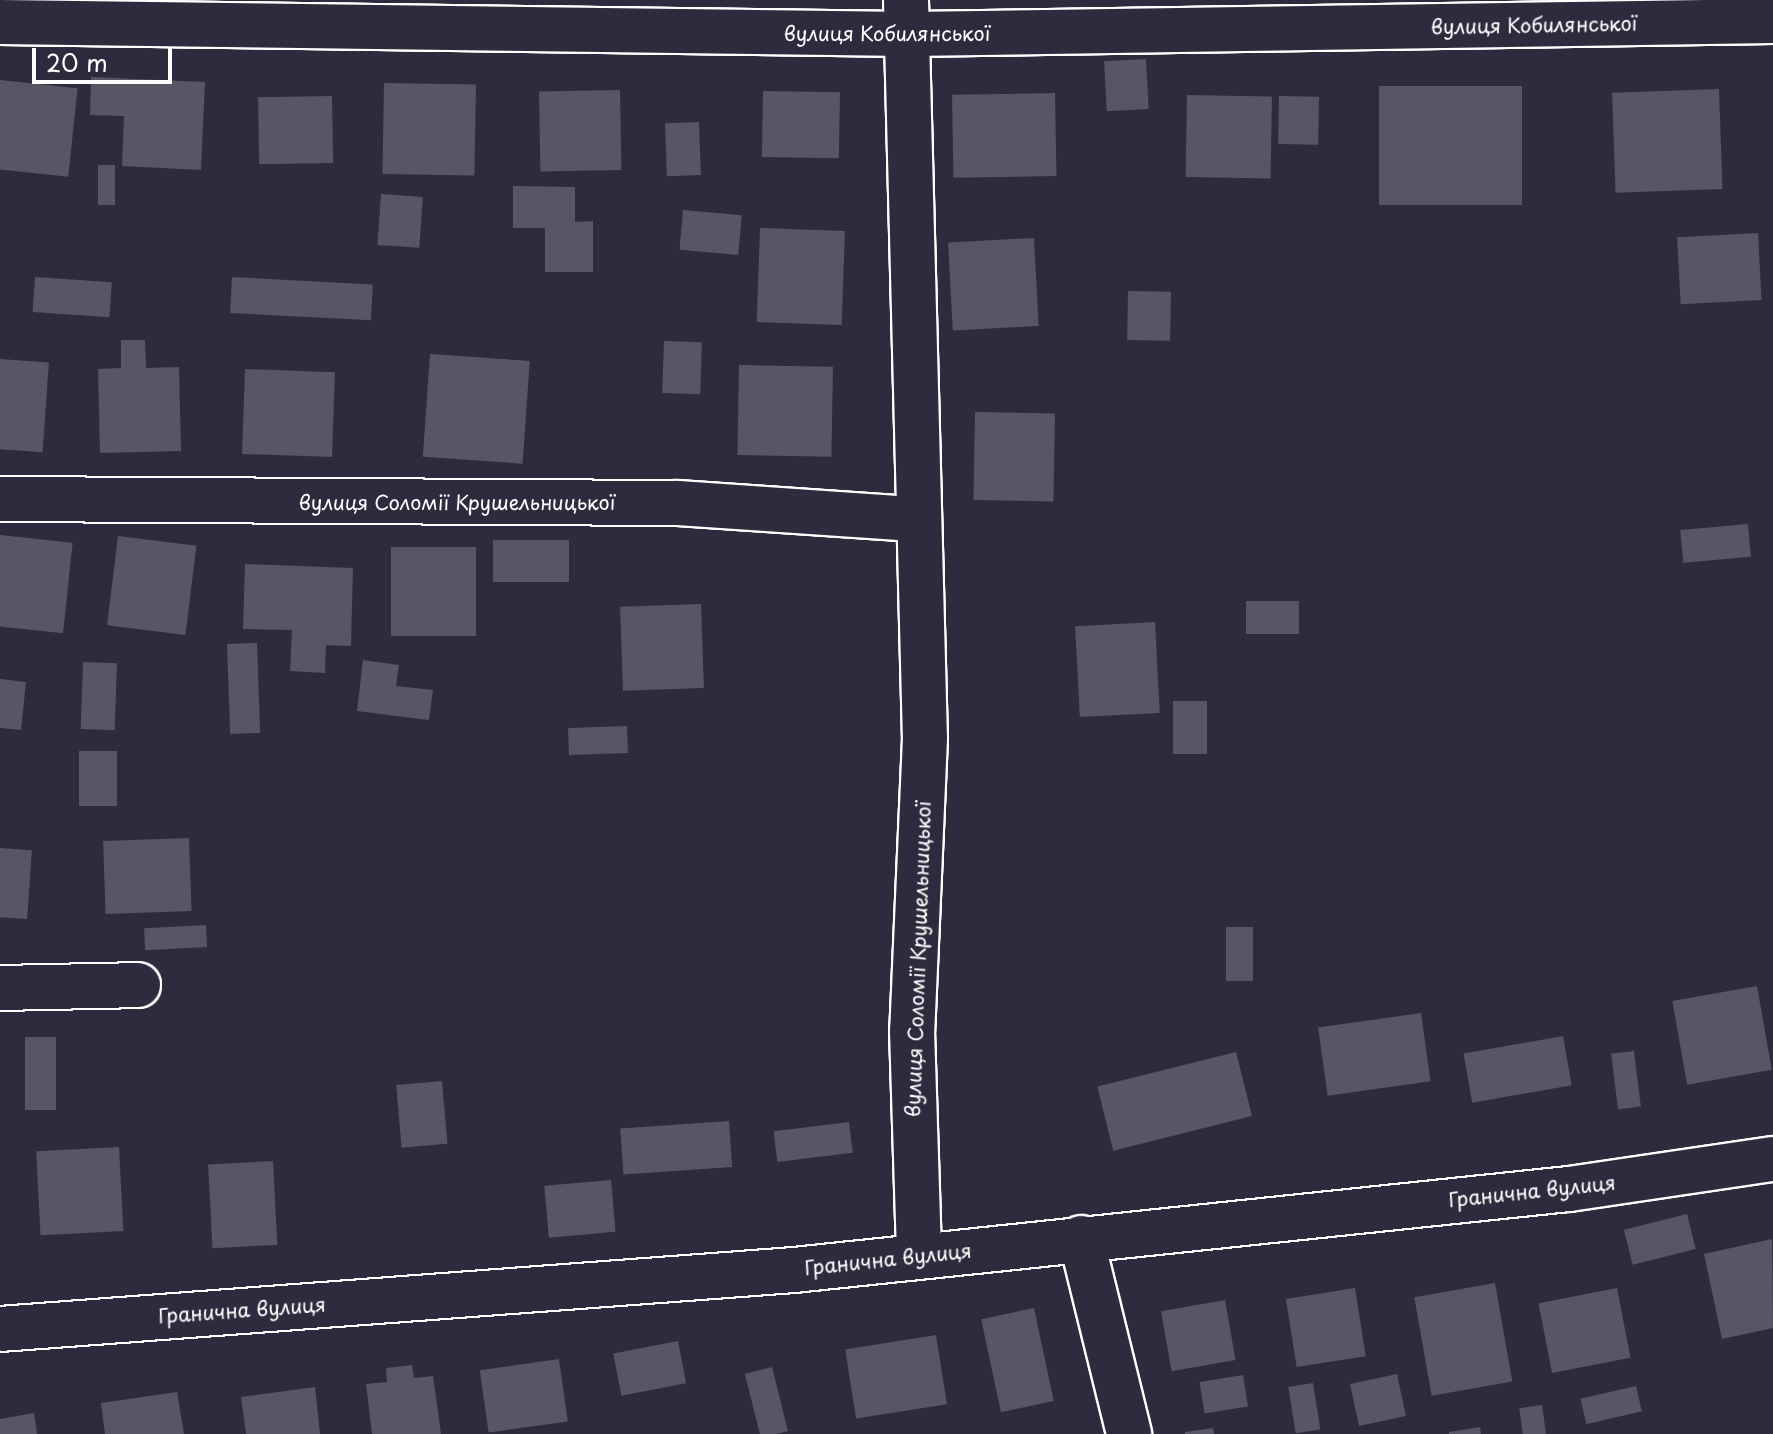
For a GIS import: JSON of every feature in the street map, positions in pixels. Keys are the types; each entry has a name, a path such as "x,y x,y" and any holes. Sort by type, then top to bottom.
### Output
{"street":[{"name":"вулиця Кобилянської","path":"0,22 907,17 1773,21"},
{"name":"вулиця Соломії Крушельницької","path":"907,17 914,519 925,738 912,1030 919,1255"},
{"name":"вулиця Соломії Крушельницької","path":"0,499 678,503 914,519"},
{"path":"0,988 138,985"},
{"name":"Гранична вулиця","path":"0,1329 919,1255 1569,1189 1773,1159"},
{"path":"1081,1238 1129,1434"}],"building":[{"path":"1146,59 1149,109 1107,111 1104,61"},
{"path":"91,77 205,82 201,170 122,166 124,116 90,115"},
{"path":"0,80 78,88 68,177 0,169"},
{"path":"384,83 476,85 474,176 382,174"},
{"path":"1379,86 1522,86 1522,205 1379,205"},
{"path":"1719,89 1722,189 1616,193 1612,93"},
{"path":"620,90 621,170 540,171 539,91"},
{"path":"763,91 840,92 839,158 762,157"},
{"path":"1055,93 1056,176 953,178 952,95"},
{"path":"1187,95 1272,96 1271,178 1186,177"},
{"path":"332,96 333,163 259,164 258,97"},
{"path":"1279,96 1319,97 1318,145 1278,144"},
{"path":"699,122 701,175 667,176 665,123"},
{"path":"98,165 115,165 115,205 98,205"},
{"path":"513,186 575,187 575,222 593,221 593,272 545,272 545,228 513,228"},
{"path":"381,194 423,197 419,248 377,245"},
{"path":"683,210 742,215 738,255 680,250"},
{"path":"760,228 845,231 842,325 757,322"},
{"path":"1758,233 1762,300 1681,304 1677,237"},
{"path":"1034,238 1039,326 953,330 948,243"},
{"path":"35,277 112,282 109,317 33,312"},
{"path":"232,277 373,284 371,320 230,313"},
{"path":"1128,291 1171,292 1170,341 1127,340"},
{"path":"121,340 145,340 146,368 179,367 181,451 100,453 98,369 121,368"},
{"path":"664,341 702,342 700,394 662,393"},
{"path":"430,354 530,361 523,464 423,457"},
{"path":"0,359 49,362 43,452 0,449"},
{"path":"739,365 833,367 831,457 737,455"},
{"path":"245,369 335,372 332,457 242,454"},
{"path":"975,412 1055,413 1053,501 973,500"},
{"path":"1748,524 1751,557 1683,563 1680,530"},
{"path":"0,535 73,543 63,633 0,627"},
{"path":"118,536 196,546 185,635 107,625"},
{"path":"493,540 569,540 569,582 493,582"},
{"path":"391,547 476,547 476,636 391,636"},
{"path":"245,564 353,568 351,646 326,645 325,673 290,671 292,630 243,629"},
{"path":"1246,601 1299,601 1299,634 1246,634"},
{"path":"701,604 704,688 623,691 620,607"},
{"path":"1155,622 1160,713 1080,717 1075,626"},
{"path":"257,643 260,733 230,734 227,644"},
{"path":"363,660 399,665 396,686 433,690 429,720 357,711"},
{"path":"83,662 117,663 115,730 81,729"},
{"path":"0,679 26,682 21,730 0,728"},
{"path":"1173,701 1207,701 1207,754 1173,754"},
{"path":"627,726 628,753 569,755 568,728"},
{"path":"79,751 117,751 117,806 79,806"},
{"path":"189,838 192,911 106,914 103,841"},
{"path":"0,848 32,850 27,919 0,917"},
{"path":"206,925 207,947 145,950 144,928"},
{"path":"1226,927 1253,927 1253,981 1226,981"},
{"path":"1757,986 1772,1070 1687,1085 1672,1001"},
{"path":"1421,1013 1431,1081 1328,1096 1318,1027"},
{"path":"1563,1036 1572,1085 1472,1103 1464,1054"},
{"path":"25,1037 56,1037 56,1110 25,1110"},
{"path":"1634,1051 1641,1107 1618,1109 1611,1054"},
{"path":"1236,1052 1252,1116 1113,1151 1097,1087"},
{"path":"442,1081 447,1144 402,1148 396,1085"},
{"path":"729,1121 732,1167 623,1174 620,1129"},
{"path":"849,1122 853,1153 777,1162 774,1131"},
{"path":"119,1147 123,1231 41,1235 36,1151"},
{"path":"273,1161 277,1245 212,1248 208,1164"},
{"path":"611,1180 616,1232 549,1238 544,1186"},
{"path":"1687,1214 1696,1249 1633,1265 1624,1230"},
{"path":"1772,1239 1773,1328 1722,1339 1704,1254"},
{"path":"1495,1283 1512,1381 1432,1396 1414,1297"},
{"path":"1355,1288 1366,1356 1297,1367 1286,1299"},
{"path":"1617,1288 1631,1358 1552,1373 1538,1303"},
{"path":"1225,1300 1236,1360 1172,1371 1161,1311"},
{"path":"1034,1308 1054,1401 1001,1412 981,1319"},
{"path":"936,1335 947,1404 856,1419 845,1349"},
{"path":"678,1341 686,1383 621,1396 613,1354"},
{"path":"559,1359 568,1421 489,1433 480,1370"},
{"path":"412,1365 414,1378 433,1376 441,1434 372,1434 366,1384 387,1382 386,1368"},
{"path":"772,1367 788,1431 760,1434 745,1374"},
{"path":"1397,1374 1406,1416 1359,1426 1350,1384"},
{"path":"1243,1375 1248,1407 1205,1413 1200,1382"},
{"path":"1313,1383 1320,1429 1296,1433 1288,1387"},
{"path":"1636,1386 1642,1411 1586,1424 1580,1399"},
{"path":"315,1387 320,1434 246,1434 241,1397"},
{"path":"177,1392 184,1434 105,1434 101,1403"},
{"path":"1542,1405 1546,1434 1523,1434 1519,1408"},
{"path":"34,1413 37,1434 0,1434 0,1419"},
{"path":"1480,1427 1481,1434 1449,1434 1449,1432"},
{"path":"1213,1428 1214,1434 1185,1434 1185,1432"}]}
